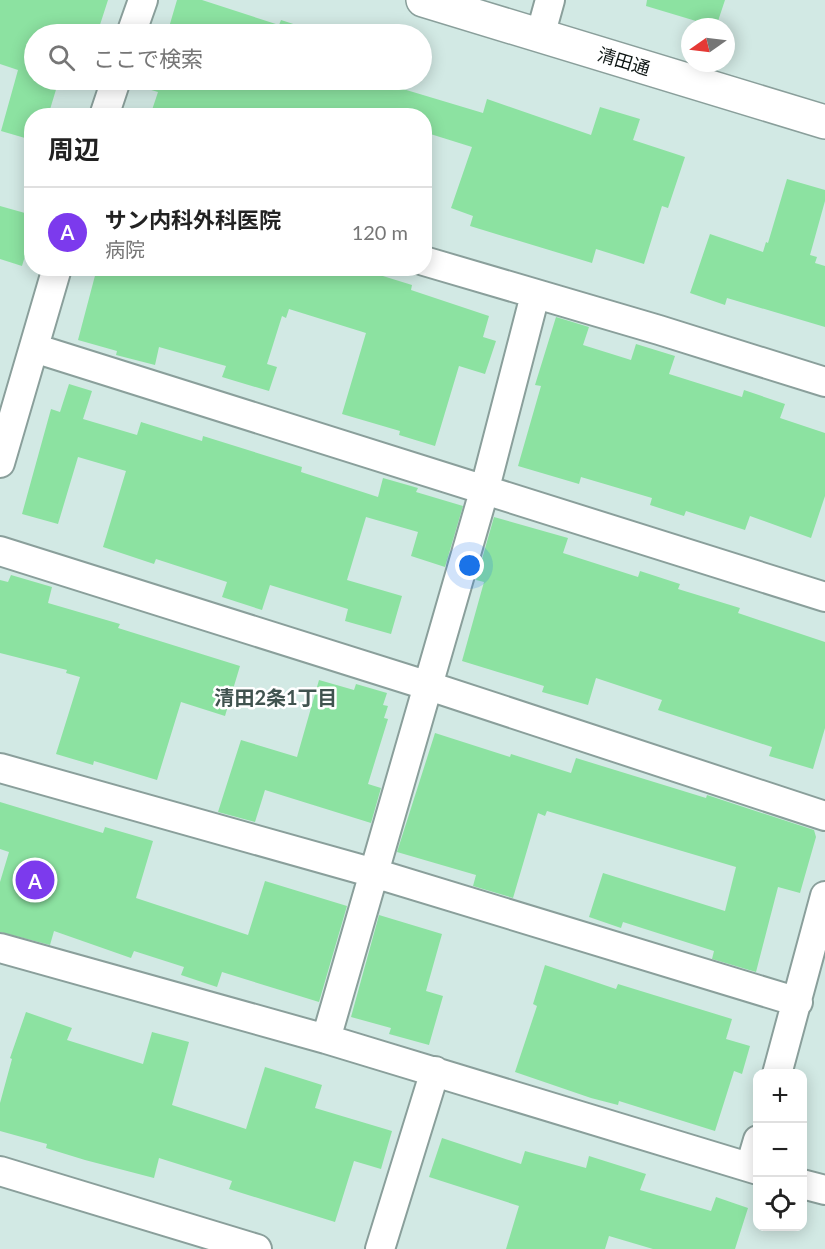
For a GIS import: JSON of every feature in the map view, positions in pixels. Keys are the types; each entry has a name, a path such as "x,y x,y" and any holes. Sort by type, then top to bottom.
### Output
{"street":[{"path":"135,24 143,0"},
{"name":"清田通","path":"423,0 825,122"},
{"path":"540,36 550,0"},
{"path":"107,108 113,90"},
{"path":"432,263 659,330 825,382"},
{"path":"0,463 55,276"},
{"path":"326,1039 485,488 535,295"},
{"path":"34,348 485,488 825,597"},
{"path":"0,551 429,686 825,816"},
{"path":"0,768 374,873 798,1002"},
{"path":"778,1069 825,896"},
{"path":"0,948 326,1039 753,1169"},
{"path":"380,1249 435,1071"},
{"path":"0,1171 256,1249"},
{"path":"807,1185 825,1190"}],"building":[{"path":"0,0 108,0 100,24 24,24 24,90 56,90 50,108 24,108 24,138 1,131 18,70 0,64"},
{"path":"177,0 202,0 276,24 170,24"},
{"path":"647,0 725,0 719,18 686,18 646,6"},
{"path":"281,20 293,24 279,24"},
{"path":"151,90 406,90 483,113 487,99 591,135 600,107 640,119 633,140 685,157 668,208 662,206 644,264 596,249 592,263 470,226 473,216 451,208 472,147 432,134 432,108 153,108 158,92"},
{"path":"787,179 825,190 825,201 810,255 817,257 815,263 825,266 825,327 727,298 725,305 690,293 710,234 763,252 766,242 768,243"},
{"path":"0,206 24,213 24,259 22,266 0,259"},
{"path":"95,276 383,276 412,285 411,290 489,316 483,337 496,341 485,374 459,366 435,446 399,435 400,431 342,414 366,333 289,309 286,318 282,316 267,364 277,367 269,391 222,377 226,366 159,347 155,365 116,355 117,351 78,340"},
{"path":"556,317 589,327 583,345 631,360 636,344 675,356 669,374 742,397 744,390 785,404 780,418 825,433 825,496 811,538 750,516 745,530 686,511 684,516 650,505 652,498 581,477 579,484 518,466 541,386 535,385"},
{"path":"69,384 92,391 83,419 137,435 141,422 202,441 203,436 302,467 301,472 378,497 383,478 418,488 416,492 463,506 445,567 411,556 418,532 366,517 347,580 402,596 391,634 345,621 348,609 270,585 262,610 222,597 227,582 156,559 154,564 103,547 126,471 78,457 58,524 22,514 51,409 60,412"},
{"path":"494,517 568,538 563,553 638,577 640,571 680,584 678,589 740,608 738,613 825,642 825,728 813,769 769,756 772,747 658,710 662,700 596,678 588,705 542,692 544,686 462,661 484,582 476,580"},
{"path":"11,575 52,587 48,603 120,624 118,628 240,666 225,716 181,702 157,780 94,761 93,765 56,754 80,677 66,673 67,670 0,653 0,580 8,582"},
{"path":"319,680 354,690 356,684 387,693 383,705 388,706 384,718 388,719 368,784 381,788 371,823 265,790 255,822 218,812 241,740 297,757"},
{"path":"435,733 510,757 511,754 571,773 576,758 706,798 707,795 814,830 816,837 800,893 778,887 756,972 712,959 714,951 623,922 621,928 589,917 603,873 725,911 736,867 547,811 545,816 538,813 513,898 473,886 476,875 397,852"},
{"path":"0,802 103,833 105,827 153,841 136,898 248,935 265,881 347,906 319,1002 222,972 217,987 181,975 184,967 134,951 131,958 54,931 50,945 0,932 0,882 9,852 0,849"},
{"path":"379,915 442,934 426,991 443,996 429,1045 389,1034 391,1028 351,1017"},
{"path":"545,965 616,989 618,984 732,1019 726,1039 750,1046 742,1074 734,1071 715,1131 619,1101 618,1105 591,1098 515,1072 537,1006 533,1004"},
{"path":"26,1012 72,1028 67,1040 143,1064 152,1032 189,1042 172,1105 246,1129 265,1067 322,1085 315,1108 392,1131 381,1169 354,1161 335,1222 229,1189 232,1181 159,1158 154,1178 85,1160 46,1148 47,1144 0,1131 0,1103 12,1059 10,1058"},
{"path":"442,1138 521,1164 525,1151 586,1168 589,1156 646,1174 640,1190 711,1211 716,1197 748,1208 735,1249 653,1249 609,1236 605,1249 506,1249 519,1206 429,1177"}],"place":[{"name":"サン内科外科医院","path":"35,880"}],"district":[{"name":"清田2条1丁目","path":"276,697"}]}
